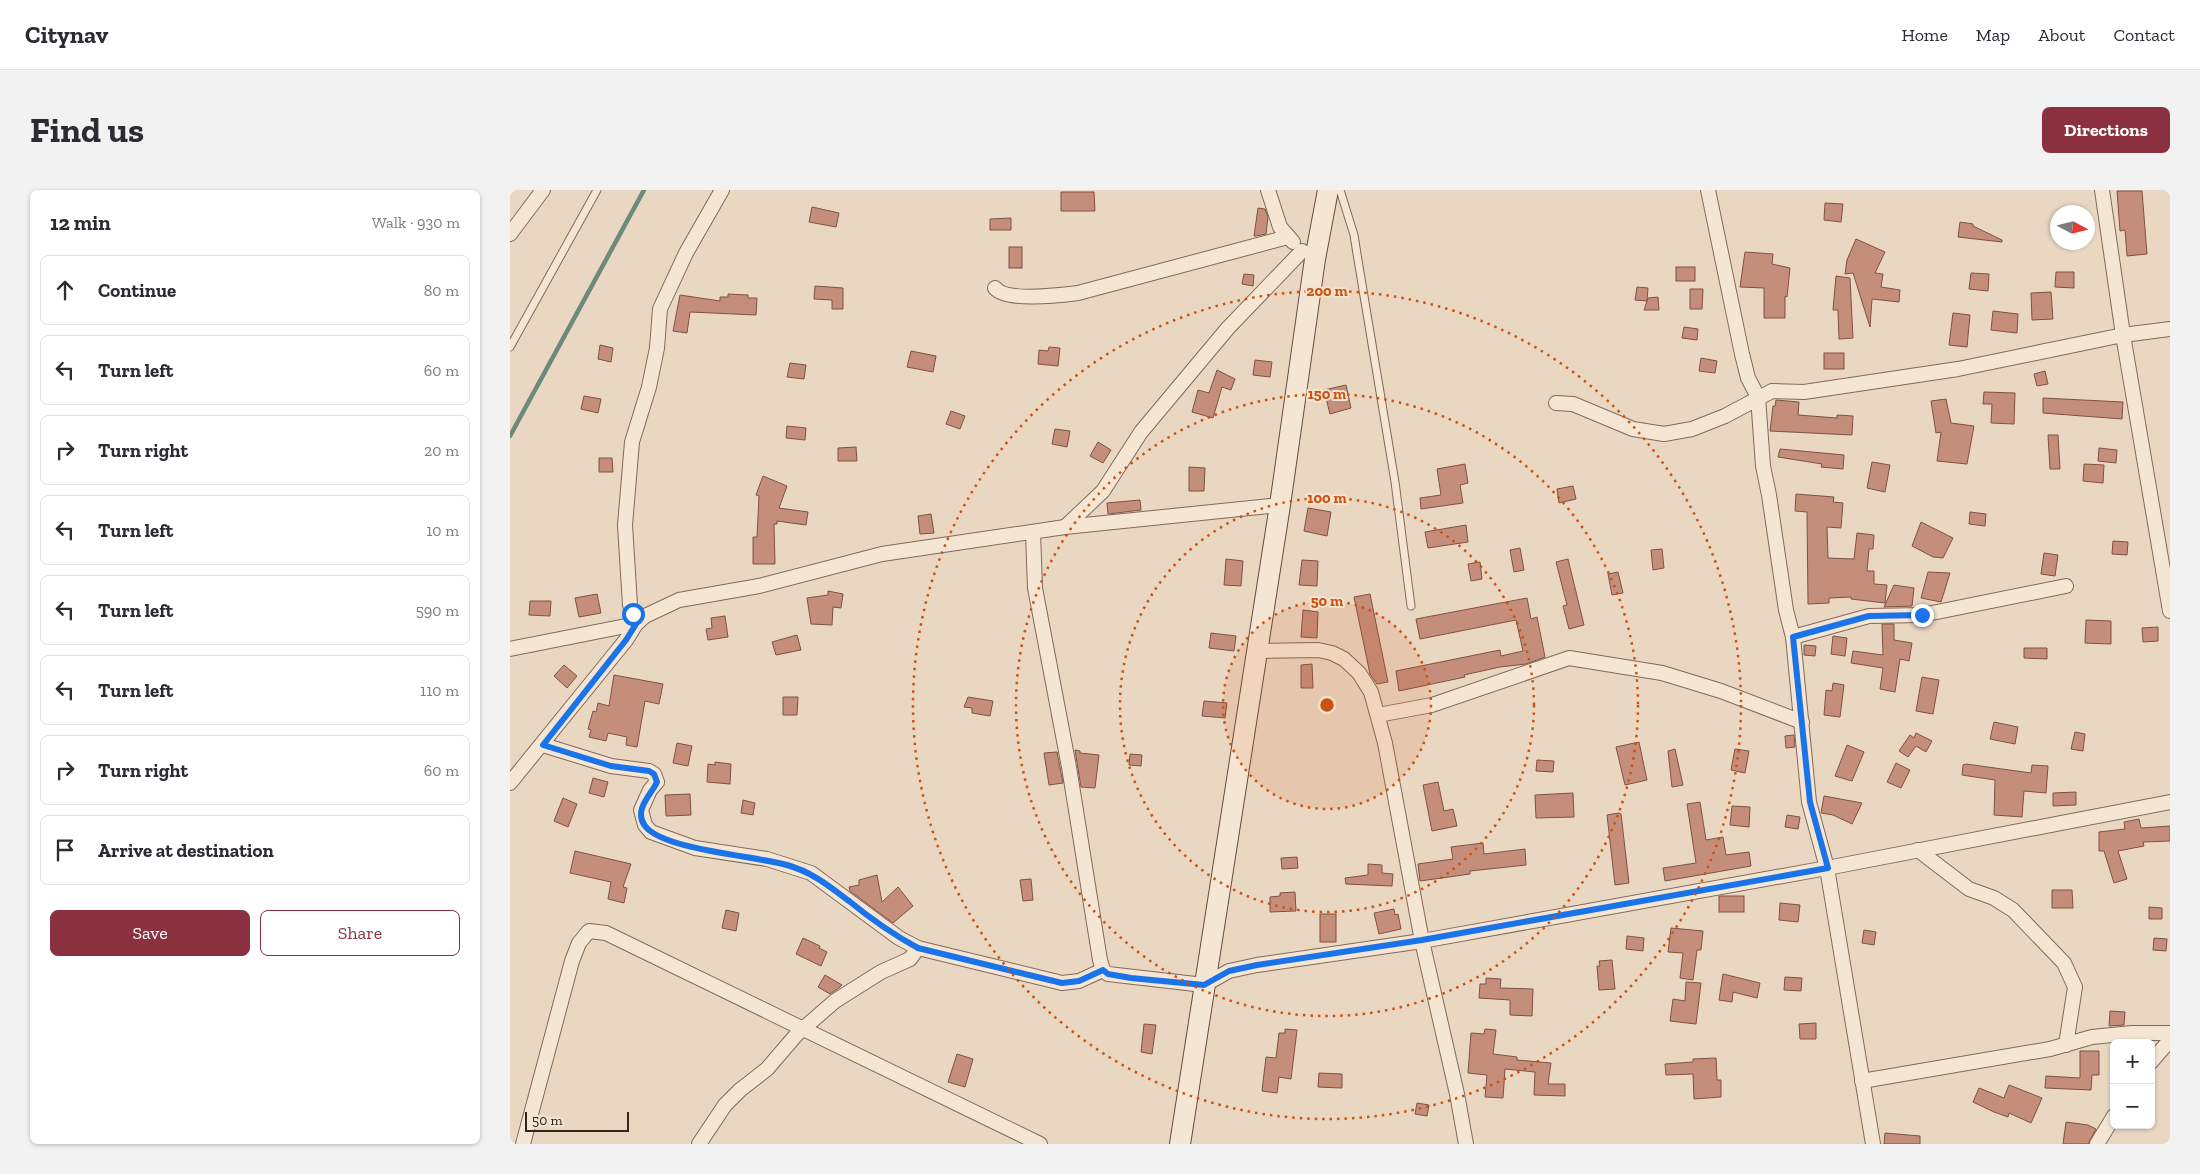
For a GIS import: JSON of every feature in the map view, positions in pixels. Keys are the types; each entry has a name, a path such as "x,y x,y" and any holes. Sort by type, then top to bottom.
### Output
{"street":[{"path":"510,234 543,190"},
{"path":"636,624 630,605 625,525 632,442 649,387 657,348 660,309 686,253 722,190"},
{"path":"1268,190 1280,227 1308,255"},
{"path":"1180,1144 1280,505 1308,255 1328,190"},
{"path":"1708,190 1742,354 1748,378 1758,397 1763,466 1786,610 1793,637 1810,802 1828,868 1873,1144"},
{"path":"2102,190 2123,335 2170,611"},
{"path":"995,288 1006,294 1043,296 1078,293 1288,237"},
{"path":"1065,527 1103,492 1141,432 1228,328 1308,255"},
{"path":"1556,403 1573,404 1633,429 1664,434 1692,429 1725,416 1772,391 1804,392 1958,369 2123,335 2170,329"},
{"path":"510,783 543,745 626,640 636,624 657,609 696,596 759,586 882,554 1065,527 1280,505"},
{"path":"1033,533 1035,588 1069,767 1103,970 1108,974 1204,985 1229,971 1257,965 1422,940 1828,868 2170,802"},
{"path":"1793,637 1869,616 1922,615 2066,586"},
{"path":"510,649 636,624"},
{"path":"1258,651 1318,650 1344,659 1359,672 1371,692 1395,789 1422,940 1457,1094 1466,1144"},
{"path":"1378,715 1432,704 1569,658 1662,673 1721,690 1802,722"},
{"path":"543,745 611,766 649,771 654,774 657,782 650,790 641,810 645,825 652,832 695,848 767,860 811,873 899,938 918,948 1062,983 1079,981 1103,970"},
{"path":"1918,850 1969,888 1994,898 2012,910 2064,963 2075,987 2066,1045"},
{"path":"524,1144 572,961 579,944 589,931 606,933 1040,1144"},
{"path":"699,1144 725,1105 740,1090 767,1069 784,1046 847,993 881,972 910,959 918,948"},
{"path":"1862,1081 2066,1045 2100,1036 2132,1033 2170,1033"},
{"path":"2155,1057 2170,1040"},
{"path":"2097,1144 2110,1123"}],"lane":[{"path":"510,347 597,190"},
{"path":"1340,190 1354,235 1395,482 1411,606"}],"building":[{"path":"2117,191 2142,191 2147,254 2127,256 2125,230 2120,231"},
{"path":"1061,192 1094,192 1095,211 1061,211"},
{"path":"1825,203 1843,204 1841,222 1824,220"},
{"path":"812,207 839,213 836,227 809,222"},
{"path":"1258,208 1265,209 1268,217 1266,234 1254,236"},
{"path":"1011,218 1011,230 990,230 990,219"},
{"path":"1960,222 1973,224 1973,226 2002,240 2002,242 1958,237"},
{"path":"1856,239 1885,252 1875,273 1883,274 1881,287 1900,290 1899,302 1872,299 1870,327 1853,273 1845,274 1847,260"},
{"path":"1009,247 1022,247 1022,268 1009,268"},
{"path":"1745,252 1773,254 1772,264 1790,268 1787,297 1785,296 1785,318 1764,318 1764,288 1740,287"},
{"path":"1676,267 1695,267 1695,281 1676,281"},
{"path":"2056,272 2074,272 2074,288 2055,287"},
{"path":"1971,273 1989,274 1988,291 1969,289"},
{"path":"1244,274 1254,275 1253,286 1242,284"},
{"path":"1836,276 1850,278 1853,338 1839,339 1838,310 1833,310"},
{"path":"815,286 843,288 843,309 832,309 832,300 814,299"},
{"path":"1637,287 1648,288 1647,301 1635,300"},
{"path":"1690,289 1703,289 1702,309 1690,309"},
{"path":"2051,292 2053,319 2032,320 2031,293"},
{"path":"728,294 748,295 748,298 757,298 756,315 690,312 687,333 673,331 680,295 720,301 720,297 728,297"},
{"path":"1658,297 1659,310 1644,310 1648,298"},
{"path":"1993,311 2018,314 2017,333 1991,330"},
{"path":"1953,313 1970,315 1967,347 1949,345"},
{"path":"1684,327 1698,329 1697,340 1682,338"},
{"path":"600,345 613,348 611,362 598,359"},
{"path":"1049,347 1060,348 1058,366 1038,364 1039,350 1048,351"},
{"path":"911,351 936,356 933,372 907,367"},
{"path":"1824,353 1844,353 1844,369 1824,369"},
{"path":"1701,358 1717,361 1715,373 1699,371"},
{"path":"1255,360 1272,362 1270,377 1253,375"},
{"path":"790,363 806,365 804,379 787,377"},
{"path":"1217,370 1235,379 1231,390 1222,387 1213,418 1192,412 1198,390 1209,393"},
{"path":"2045,371 2048,384 2037,386 2034,374"},
{"path":"1346,385 1351,408 1330,414 1324,390"},
{"path":"1984,392 2015,393 2014,424 1991,423 1992,404 1983,404"},
{"path":"584,396 601,399 598,413 581,409"},
{"path":"2043,398 2123,402 2122,419 2043,413"},
{"path":"1946,399 1951,423 1974,426 1967,464 1937,461 1941,432 1936,433 1931,401"},
{"path":"1776,400 1799,402 1798,415 1837,418 1837,415 1853,416 1852,435 1770,431 1773,406 1775,406"},
{"path":"951,411 965,416 960,429 946,424"},
{"path":"787,426 806,428 805,440 786,438"},
{"path":"1055,429 1070,431 1067,447 1052,444"},
{"path":"2048,435 2058,435 2060,469 2050,469"},
{"path":"1098,442 1111,450 1103,463 1090,456"},
{"path":"856,447 857,461 838,461 838,448"},
{"path":"2099,448 2117,450 2116,463 2098,461"},
{"path":"1780,449 1844,455 1843,469 1821,467 1822,464 1778,457"},
{"path":"599,458 612,458 613,472 599,472"},
{"path":"1872,462 1890,465 1885,492 1867,488"},
{"path":"1465,464 1468,483 1460,485 1463,503 1421,509 1420,498 1441,495 1437,469"},
{"path":"2084,464 2104,465 2103,483 2083,481"},
{"path":"1189,467 1205,468 1204,491 1189,491"},
{"path":"763,476 787,486 779,508 808,512 806,525 777,521 777,524 774,524 775,564 753,564 753,537 757,537 759,496 756,495"},
{"path":"1573,486 1576,499 1559,503 1557,489"},
{"path":"1796,494 1834,497 1833,502 1843,503 1841,528 1827,527 1828,558 1854,559 1857,533 1874,535 1873,549 1869,549 1867,571 1874,571 1874,584 1887,585 1885,603 1851,599 1851,597 1829,598 1829,603 1808,604 1807,512 1795,511"},
{"path":"1140,500 1141,510 1108,514 1107,503"},
{"path":"1308,508 1331,512 1327,536 1304,531"},
{"path":"1970,512 1986,514 1985,526 1969,524"},
{"path":"931,514 934,533 920,534 918,516"},
{"path":"1921,522 1953,538 1943,558 1933,557 1912,546"},
{"path":"1466,525 1468,542 1428,548 1425,532"},
{"path":"2113,541 2128,542 2127,555 2112,554"},
{"path":"1520,548 1524,570 1514,572 1510,550"},
{"path":"1662,549 1664,568 1653,570 1651,550"},
{"path":"2044,553 2058,555 2055,576 2041,574"},
{"path":"1226,559 1243,561 1241,586 1224,585"},
{"path":"1568,559 1584,625 1569,629 1563,606 1567,605 1556,562"},
{"path":"1302,560 1318,561 1317,586 1299,585"},
{"path":"1480,562 1482,579 1471,581 1468,564"},
{"path":"1618,572 1623,593 1612,595 1608,574"},
{"path":"1928,572 1950,573 1941,602 1921,598"},
{"path":"1894,585 1914,588 1912,606 1884,607"},
{"path":"828,591 843,594 841,608 833,607 832,625 811,624 807,598 828,595"},
{"path":"597,594 601,613 579,617 575,598"},
{"path":"1370,594 1388,682 1377,684 1370,674 1354,597"},
{"path":"1527,598 1531,619 1537,617 1545,657 1526,664 1500,667 1464,675 1465,677 1399,691 1396,671 1500,650 1501,656 1523,651 1516,620 1420,639 1416,619"},
{"path":"530,601 551,601 550,616 529,615"},
{"path":"1303,610 1318,612 1317,638 1301,637"},
{"path":"725,616 728,637 708,640 706,629 712,628 711,618"},
{"path":"2086,620 2111,621 2111,644 2085,643"},
{"path":"1882,624 1894,624 1894,640 1912,643 1909,661 1900,659 1895,692 1880,689 1883,668 1851,663 1853,651 1883,655"},
{"path":"2158,627 2158,641 2143,642 2142,628"},
{"path":"1211,633 1236,636 1234,651 1209,648"},
{"path":"797,635 801,650 776,655 772,642"},
{"path":"1833,636 1847,638 1845,656 1831,654"},
{"path":"1804,645 1816,646 1815,656 1804,655"},
{"path":"2024,648 2047,648 2047,659 2024,658"},
{"path":"1312,664 1313,688 1301,688 1301,665"},
{"path":"564,665 577,676 567,688 554,676"},
{"path":"614,675 663,684 659,704 645,701 637,747 626,745 627,737 608,733 606,741 589,737 591,730 588,729 593,711 596,712 598,703 609,706"},
{"path":"1922,677 1939,680 1933,714 1916,711"},
{"path":"1833,683 1844,685 1840,717 1824,715 1826,690 1832,691"},
{"path":"783,697 798,697 797,715 783,715"},
{"path":"968,697 993,701 990,716 972,713 972,708 964,707"},
{"path":"1204,701 1227,703 1225,718 1202,716"},
{"path":"1994,722 2018,727 2015,744 1990,739"},
{"path":"2075,732 2085,734 2083,751 2071,749"},
{"path":"1916,733 1932,741 1926,752 1916,746 1908,757 1899,751 1910,735 1914,738"},
{"path":"1794,735 1795,747 1786,748 1785,736"},
{"path":"1639,742 1647,780 1625,785 1616,747"},
{"path":"677,743 692,746 688,766 673,763"},
{"path":"1847,745 1864,752 1852,781 1835,776"},
{"path":"1675,749 1683,785 1672,787 1668,751"},
{"path":"1735,749 1749,751 1745,773 1731,770"},
{"path":"1075,750 1080,751 1080,753 1099,755 1095,788 1081,787"},
{"path":"1057,752 1063,783 1049,785 1044,753"},
{"path":"1130,754 1142,755 1141,766 1129,765"},
{"path":"1537,760 1554,761 1553,772 1536,771"},
{"path":"715,762 731,764 730,784 707,782 708,764 715,765"},
{"path":"1896,763 1910,770 1901,788 1887,782"},
{"path":"1963,765 2031,773 2032,765 2048,766 2046,793 2024,791 2022,817 1994,815 1995,780 1962,775"},
{"path":"593,778 608,782 604,797 589,793"},
{"path":"1438,782 1444,811 1453,809 1457,826 1432,831 1423,785"},
{"path":"2076,792 2076,805 2053,806 2053,793"},
{"path":"1573,793 1574,817 1536,818 1535,795"},
{"path":"690,794 691,815 666,816 665,795"},
{"path":"1824,796 1862,803 1852,824 1833,815 1821,813"},
{"path":"563,798 577,804 568,827 554,821"},
{"path":"743,800 755,803 753,815 741,813"},
{"path":"1700,802 1706,840 1723,837 1726,855 1749,852 1751,866 1665,881 1663,868 1696,863 1687,804"},
{"path":"1732,806 1750,807 1749,827 1730,825"},
{"path":"1621,814 1629,883 1615,885 1607,815"},
{"path":"1787,815 1800,817 1798,829 1785,827"},
{"path":"2139,819 2141,828 2170,826 2170,841 2143,842 2144,846 2118,851 2127,879 2114,883 2104,851 2099,851 2099,832 2125,829 2124,822"},
{"path":"1483,843 1484,854 1525,849 1526,865 1470,871 1470,874 1420,881 1418,864 1453,859 1451,847"},
{"path":"575,851 631,864 623,887 627,888 624,903 608,899 611,882 570,873"},
{"path":"1297,857 1298,868 1282,869 1281,858"},
{"path":"1368,864 1382,865 1382,873 1393,874 1392,886 1346,884 1345,878 1368,875"},
{"path":"877,875 882,902 898,887 913,906 893,923 850,891 849,887 859,885 859,880"},
{"path":"1031,879 1033,900 1023,901 1020,880"},
{"path":"2052,890 2072,890 2073,908 2052,908"},
{"path":"1295,892 1296,911 1270,912 1270,897 1280,896 1280,893"},
{"path":"1719,896 1744,896 1744,912 1719,912"},
{"path":"1780,903 1800,905 1798,922 1779,920"},
{"path":"2149,907 2162,908 2162,919 2149,919"},
{"path":"1394,909 1395,915 1398,914 1401,929 1379,934 1374,913"},
{"path":"726,910 739,913 736,931 722,928"},
{"path":"1320,914 1336,914 1336,942 1320,942"},
{"path":"1671,928 1703,931 1701,950 1697,950 1693,980 1680,978 1683,953 1668,952"},
{"path":"1864,930 1876,932 1874,945 1862,943"},
{"path":"1627,936 1644,938 1643,951 1626,949"},
{"path":"803,938 820,946 819,948 827,952 821,966 796,954"},
{"path":"2154,938 2167,939 2166,951 2153,950"},
{"path":"1612,960 1615,989 1599,990 1597,966 1600,966 1599,961"},
{"path":"1723,974 1760,983 1757,998 1733,992 1732,1002 1719,1000"},
{"path":"825,975 842,985 830,994 818,987"},
{"path":"1785,977 1802,978 1801,991 1784,990"},
{"path":"1486,978 1501,979 1500,988 1533,989 1532,1016 1510,1015 1510,1000 1479,998 1480,984 1486,984"},
{"path":"1686,982 1701,983 1696,1024 1670,1021 1673,999 1685,1001"},
{"path":"2110,1011 2125,1012 2124,1025 2109,1026"},
{"path":"1816,1023 1816,1039 1800,1039 1799,1024"},
{"path":"1144,1024 1156,1025 1152,1054 1141,1052"},
{"path":"1285,1029 1297,1030 1291,1079 1279,1077 1277,1093 1262,1091 1266,1057 1276,1058 1279,1033 1285,1033"},
{"path":"1485,1029 1496,1030 1493,1054 1517,1057 1517,1060 1551,1063 1548,1084 1565,1084 1565,1096 1534,1095 1535,1072 1505,1069 1503,1098 1485,1097 1487,1075 1468,1073 1471,1033 1484,1034"},
{"path":"2080,1051 2099,1051 2099,1075 2092,1075 2091,1090 2045,1088 2046,1076 2080,1078"},
{"path":"957,1054 973,1059 965,1087 948,1082"},
{"path":"1716,1058 1717,1080 1721,1080 1721,1097 1694,1099 1693,1074 1666,1075 1665,1064 1693,1062 1693,1059"},
{"path":"1319,1073 1342,1074 1342,1088 1318,1087"},
{"path":"2009,1085 2042,1098 2031,1123 2009,1113 2008,1117 1994,1112 1973,1102 1979,1088 2004,1098"},
{"path":"1417,1103 1429,1105 1427,1116 1415,1114"},
{"path":"2066,1122 2088,1125 2096,1129 2088,1144 2063,1144"},
{"path":"1885,1133 1920,1136 1920,1144 1884,1144"}],"waterway":[{"path":"510,436 644,190"}],"route":[{"path":"633,614 636,624 626,640 543,745 611,766 649,771 654,774 657,778 656,785 650,790 641,810 645,825 652,832 695,848 720,854 746,855 789,865 811,873 899,938 918,948 1062,983 1079,981 1103,970 1108,974 1131,978 1204,985 1229,971 1257,965 1422,940 1828,868 1810,802 1793,637 1869,616 1922,615"}]}
